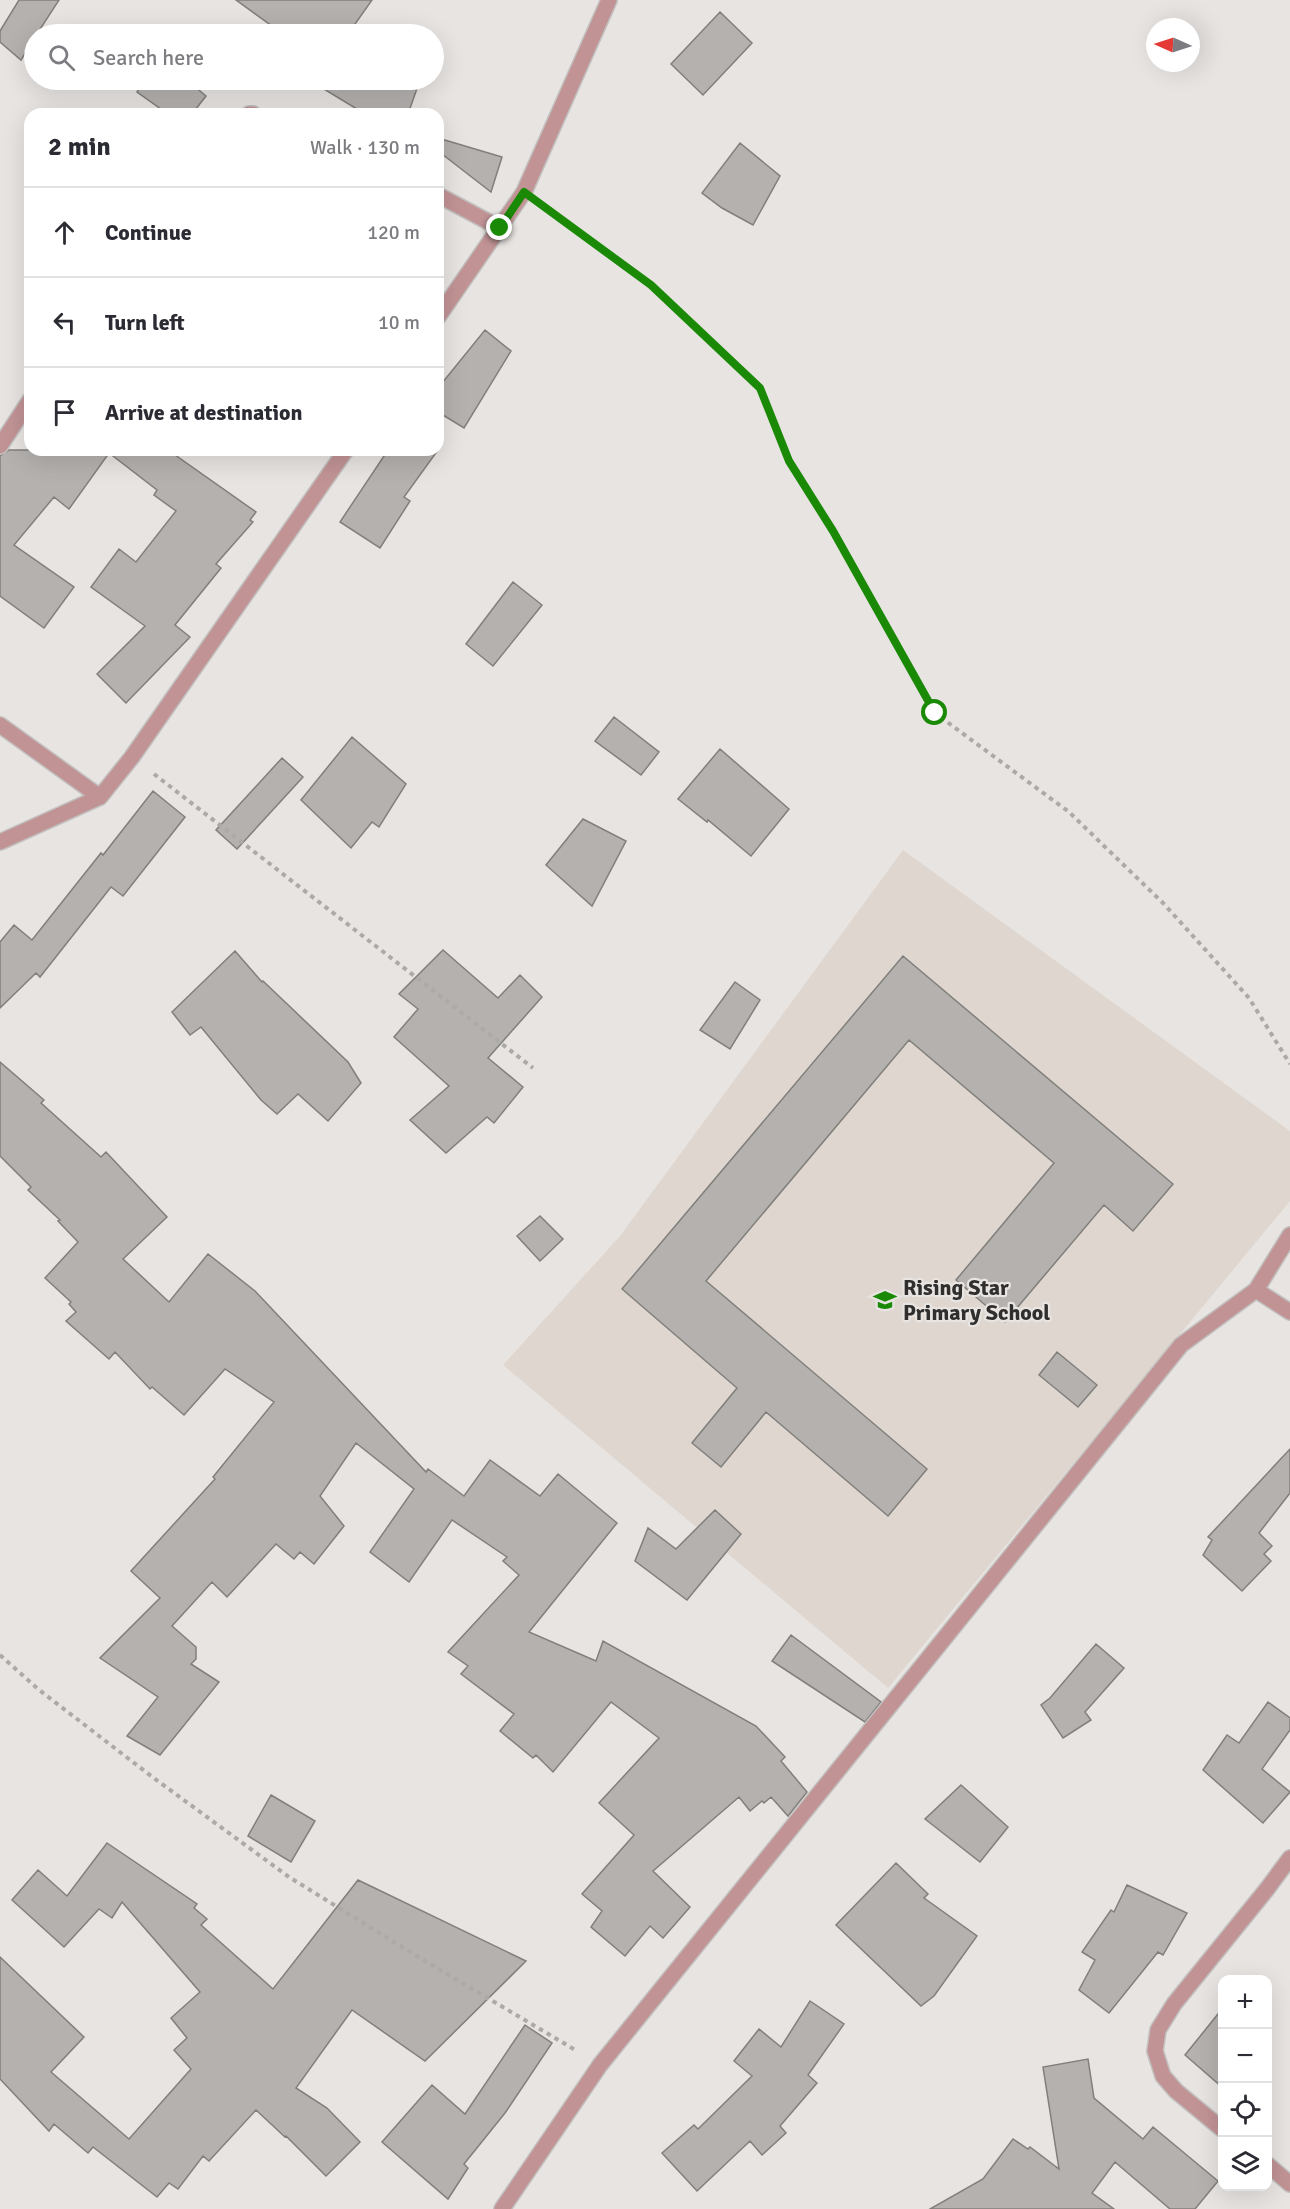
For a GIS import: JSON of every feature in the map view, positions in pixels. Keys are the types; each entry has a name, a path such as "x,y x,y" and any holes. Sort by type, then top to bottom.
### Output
{"street":[{"path":"444,308 524,192 609,0"},
{"path":"444,198 500,228"},
{"path":"0,446 24,409"},
{"path":"0,842 100,797 132,757 342,456"},
{"path":"0,725 100,797"},
{"path":"502,2209 600,2064 1181,1345 1256,1290 1290,1234"},
{"path":"1256,1290 1290,1312"},
{"path":"1218,2126 1176,2091 1163,2076 1155,2051 1158,2030 1174,2004 1290,1857"},
{"path":"1272,2168 1290,2184"}],"path":[{"path":"524,192 651,285 760,388 789,461 833,531 935,713 1069,812 1164,904 1249,998 1290,1064"},
{"path":"132,757 533,1068"},
{"path":"0,1655 38,1689 289,1877 410,1952 600,2064"}],"shaded area":[{"name":"Rising Star Primary School","path":"903,850 1290,1131 1290,1201 888,1688 503,1365 620,1236"}],"building":[{"path":"19,0 59,0 43,24 24,24 24,55 21,60 0,42 0,31"},
{"path":"236,0 372,0 355,24 269,24"},
{"path":"720,12 752,43 703,95 671,64"},
{"path":"138,90 199,90 206,96 197,108 160,108 137,92"},
{"path":"325,90 416,90 410,108 355,108"},
{"path":"444,140 502,157 491,192 444,156"},
{"path":"740,143 780,176 753,225 722,208 702,193"},
{"path":"485,330 511,351 464,428 444,416 444,381"},
{"path":"9,450 24,450 24,456 107,456 69,509 54,497 14,545 74,587 44,628 0,596 0,456"},
{"path":"113,456 177,456 256,512 250,520 253,522 216,564 221,568 175,625 190,637 126,703 97,674 145,626 91,587 119,549 136,562 176,511 154,495 157,490"},
{"path":"384,456 434,456 404,497 410,501 380,548 340,522"},
{"path":"513,582 542,605 493,666 466,644"},
{"path":"614,717 659,752 641,775 595,741"},
{"path":"352,737 406,784 379,827 372,822 351,848 301,800"},
{"path":"720,749 789,809 751,856 708,820 707,822 678,799"},
{"path":"282,758 303,777 237,849 216,830"},
{"path":"153,791 185,817 123,896 111,887 40,977 36,973 0,1008 0,942 14,925 32,940"},
{"path":"583,819 626,841 592,906 546,865"},
{"path":"443,950 498,998 520,975 542,997 488,1058 523,1087 494,1123 487,1117 446,1153 410,1120 449,1086 394,1037 418,1009 399,994"},
{"path":"235,951 262,982 348,1062 361,1083 328,1121 298,1094 277,1114 261,1100 201,1027 190,1035 172,1012"},
{"path":"903,956 1173,1184 1133,1231 1104,1205 1005,1322 956,1280 1054,1163 909,1040 706,1281 927,1469 888,1516 766,1412 721,1467 692,1443 737,1388 622,1289"},
{"path":"735,982 760,1000 730,1049 700,1030"},
{"path":"0,1062 44,1100 41,1103 101,1157 106,1152 167,1217 123,1259 169,1302 208,1254 255,1291 426,1472 428,1469 464,1496 490,1460 540,1496 558,1474 617,1523 529,1632 596,1661 603,1641 756,1726 785,1757 781,1761 807,1792 788,1816 771,1797 750,1811 739,1797 653,1871 690,1907 663,1938 650,1926 625,1956 591,1927 602,1911 582,1894 634,1835 599,1803 659,1738 611,1702 553,1772 536,1755 533,1758 500,1731 514,1714 461,1674 468,1666 448,1652 519,1575 503,1561 507,1557 452,1520 409,1582 370,1552 414,1489 356,1443 320,1496 344,1526 314,1564 300,1552 294,1559 276,1544 227,1597 212,1582 172,1626 196,1647 196,1659 191,1664 219,1682 160,1755 127,1736 158,1697 100,1658 160,1598 131,1571 215,1479 213,1477 274,1402 225,1369 184,1415 152,1387 150,1389 115,1352 109,1359 66,1321 76,1312 69,1304 71,1302 45,1278 78,1242 58,1221 60,1220 28,1190 31,1187 0,1156"},
{"path":"540,1216 563,1239 540,1261 517,1236"},
{"path":"1057,1352 1097,1385 1078,1407 1039,1375"},
{"path":"1290,1449 1290,1493 1259,1533 1272,1546 1264,1554 1271,1561 1242,1591 1203,1555 1212,1540 1208,1537"},
{"path":"715,1510 741,1534 687,1600 635,1561 648,1528 676,1549"},
{"path":"791,1635 881,1702 865,1722 772,1661"},
{"path":"1096,1644 1124,1668 1085,1712 1091,1720 1063,1738 1041,1705 1050,1698"},
{"path":"1268,1702 1290,1718 1290,1730 1262,1769 1290,1792 1263,1823 1203,1770 1227,1735 1239,1743"},
{"path":"961,1785 1008,1827 980,1862 925,1819"},
{"path":"271,1795 315,1821 291,1862 248,1836"},
{"path":"107,1843 197,1904 194,1908 207,1919 201,1925 273,1989 358,1880 526,1961 425,2061 352,2010 296,2088 327,2108 360,2142 326,2176 256,2110 209,2161 203,2156 178,2189 169,2183 157,2197 93,2147 88,2153 54,2124 49,2131 0,2079 0,1957 84,2037 51,2072 129,2139 191,2069 174,2050 187,2038 171,2018 200,1992 122,1902 112,1918 99,1909 64,1947 12,1900 38,1870 67,1896"},
{"path":"896,1863 928,1894 924,1898 977,1936 934,1996 921,2006 836,1925"},
{"path":"1127,1885 1187,1913 1163,1955 1158,1952 1109,2013 1079,1990 1095,1960 1082,1952 1111,1910 1114,1912"},
{"path":"810,2001 844,2024 808,2075 817,2083 780,2126 786,2133 762,2155 750,2141 697,2191 662,2153 694,2125 698,2129 752,2076 734,2061 759,2029 781,2047"},
{"path":"1218,2014 1218,2084 1185,2055"},
{"path":"525,2025 552,2043 505,2113 464,2164 468,2168 448,2199 382,2142 432,2085 465,2114"},
{"path":"1088,2059 1094,2098 1143,2139 1153,2127 1218,2181 1195,2209 1170,2209 1115,2162 1092,2193 1114,2209 930,2209 983,2179 1013,2139 1028,2149 1030,2147 1059,2169 1043,2067"}],"place":[{"name":"Rising Star Primary School","path":"885,1300"}],"route":[{"path":"500,228 524,192 651,285 760,388 789,461 833,531 935,713"}]}
